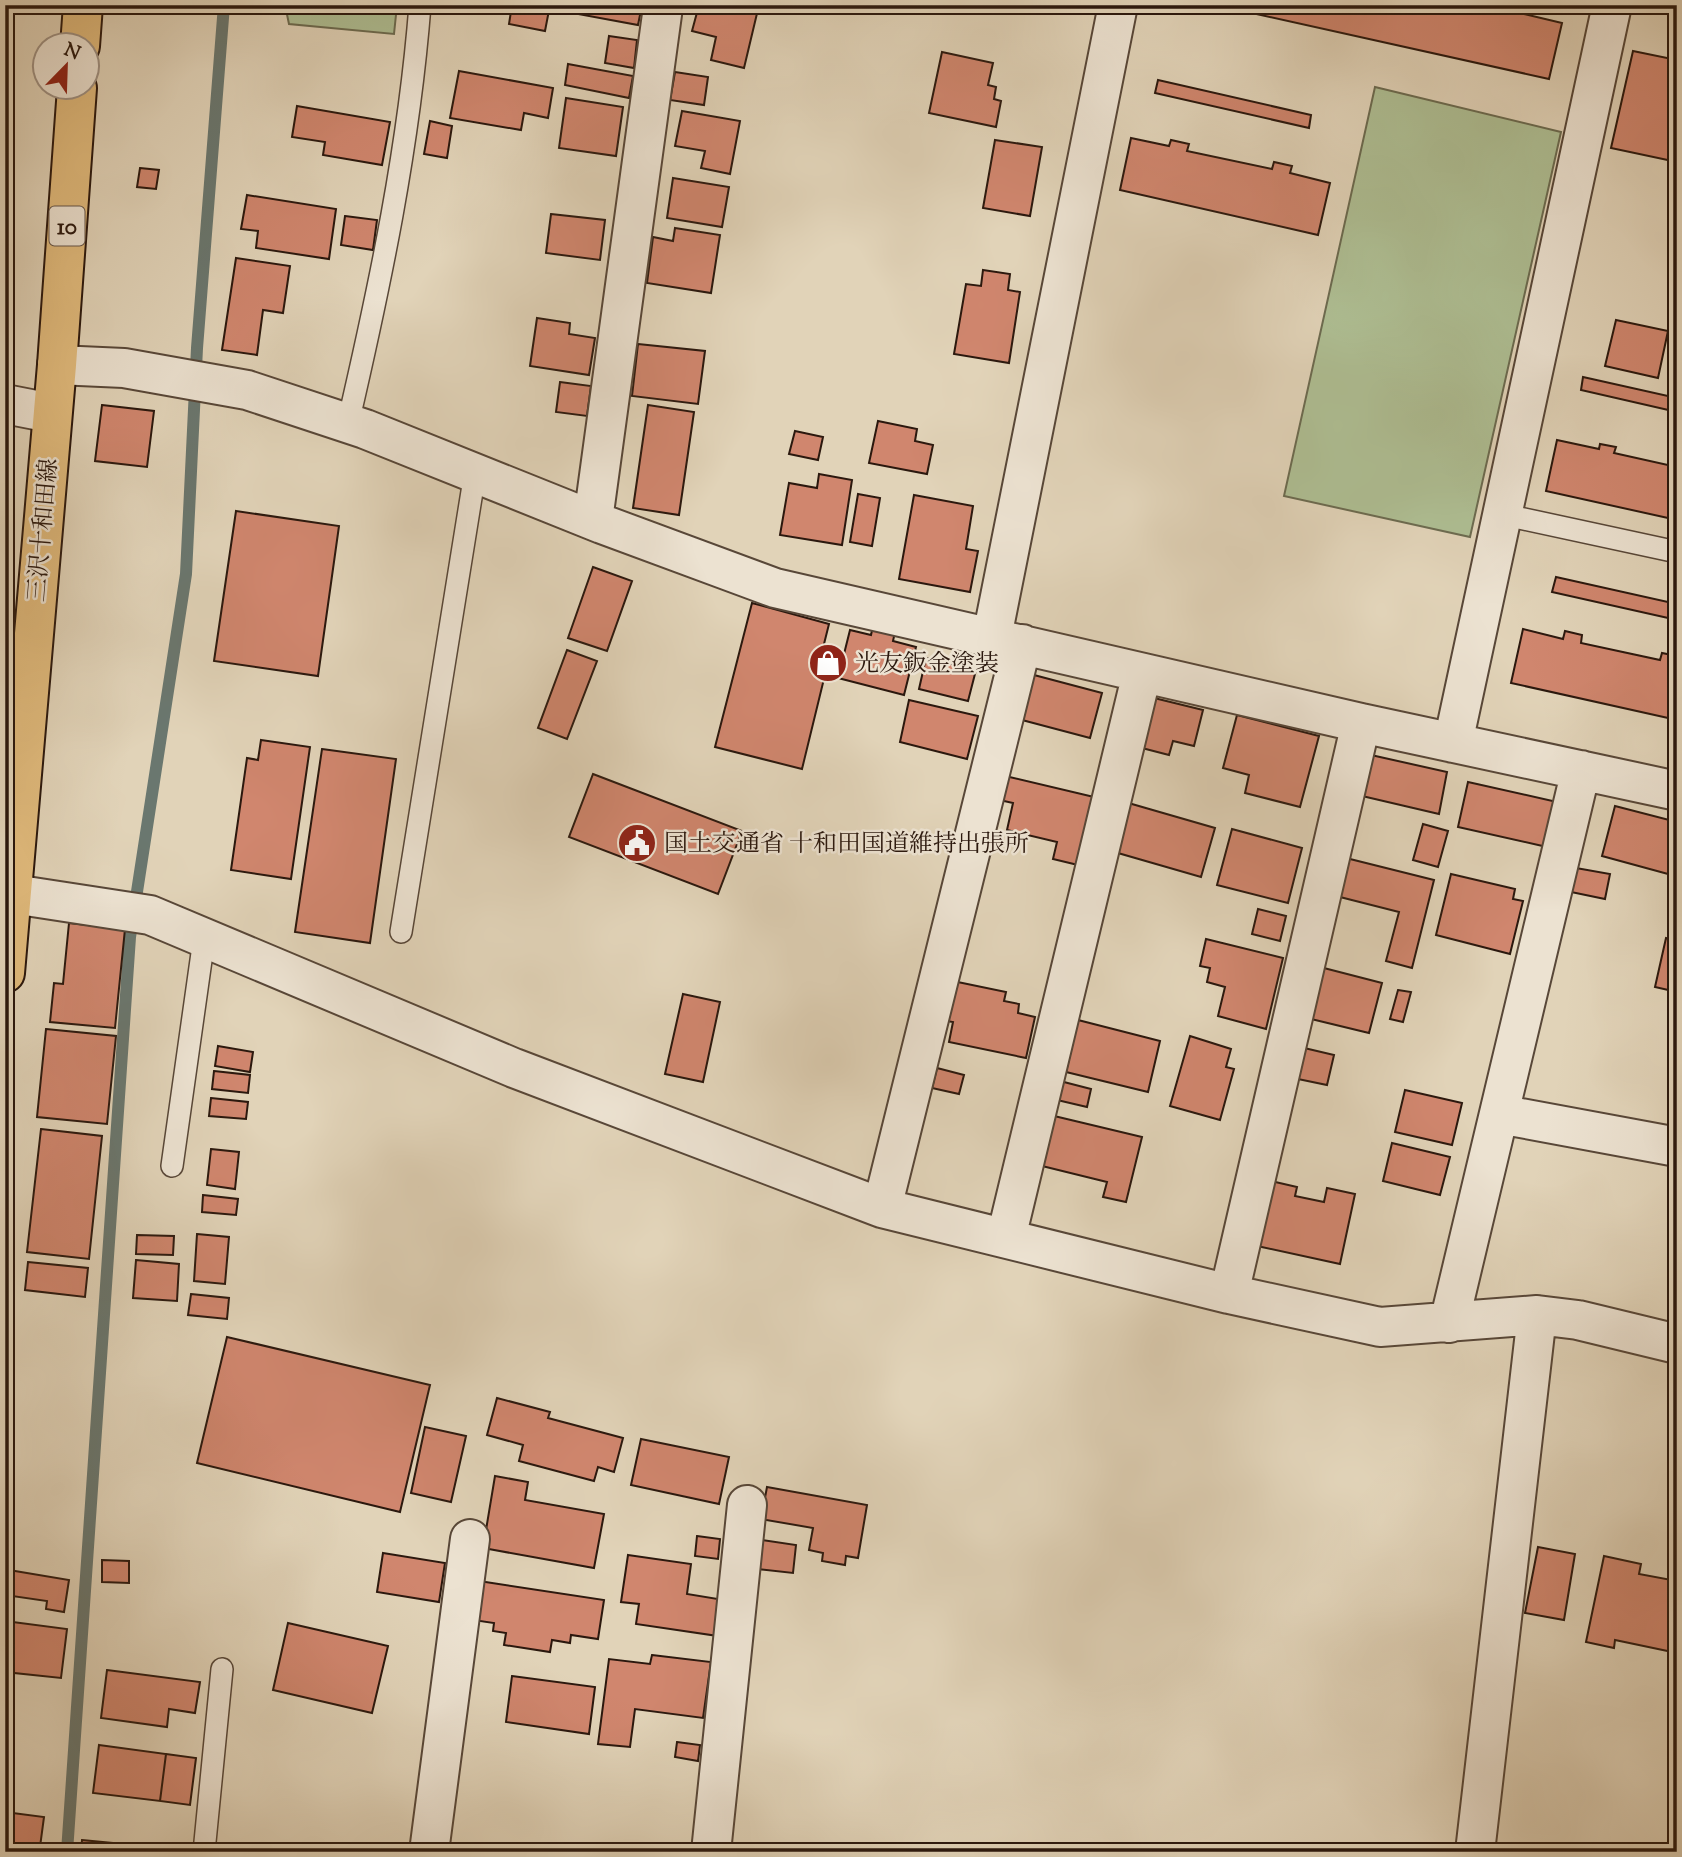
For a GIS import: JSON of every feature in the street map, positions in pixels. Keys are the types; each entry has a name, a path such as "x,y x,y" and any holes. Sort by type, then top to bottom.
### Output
{"main road":[{"path":"81,32 83,5"},
{"name":"三沢十和田線","path":"5,973 11,870 57,366 76,102"}],"street":[{"path":"882,1208 1007,641 1118,5"},
{"path":"593,520 663,7"},
{"path":"1453,743 1605,7"},
{"path":"57,366 124,368 247,390 348,423 593,520 775,588 1361,723 1677,790"},
{"path":"5,404 51,412"},
{"path":"1006,1238 1142,673"},
{"path":"1229,1294 1361,723"},
{"path":"1449,1323 1581,770"},
{"path":"11,870 150,915 514,1068 882,1208 1229,1294 1380,1327 1537,1315 1578,1320 1677,1344"},
{"path":"1499,1114 1677,1147"},
{"path":"1475,1852 1537,1315"},
{"path":"711,1852 747,1505"},
{"path":"429,1852 470,1539"}],"lane":[{"path":"348,423 384,268 414,82 420,5"},
{"path":"401,932 475,473"},
{"path":"1501,514 1677,552"},
{"path":"172,1166 204,939"},
{"path":"204,1852 222,1669"}],"green space":[{"path":"285,5 397,5 394,34 289,24"},
{"path":"1375,87 1561,132 1470,537 1284,496"}],"building":[{"path":"512,5 550,5 545,31 509,24"},
{"path":"579,5 642,5 638,25 578,14"},
{"path":"699,5 759,5 744,68 711,60 716,37 692,31"},
{"path":"1216,5 1482,5 1507,11 1508,5 1520,5 1526,7 1524,14 1562,23 1549,79"},
{"path":"1670,5 1677,5 1677,17 1667,14"},
{"path":"609,36 637,40 634,68 605,63"},
{"path":"1633,51 1677,60 1677,162 1611,148"},
{"path":"942,52 993,63 988,85 996,87 994,99 1001,101 996,127 929,113"},
{"path":"568,64 633,76 629,98 565,85"},
{"path":"459,71 553,88 548,118 524,113 521,130 450,118"},
{"path":"675,72 708,77 704,105 670,100"},
{"path":"1158,80 1311,115 1309,128 1155,93"},
{"path":"566,98 623,107 616,156 559,148"},
{"path":"297,106 390,122 382,165 323,155 325,142 292,137"},
{"path":"682,111 740,121 730,174 701,168 705,151 675,146"},
{"path":"430,121 452,126 447,158 424,154"},
{"path":"1131,138 1169,146 1171,140 1189,144 1187,151 1272,169 1274,162 1292,166 1290,173 1330,183 1318,235 1120,190"},
{"path":"995,140 1042,147 1030,216 983,208"},
{"path":"140,168 159,170 156,189 137,187"},
{"path":"673,178 729,187 722,227 667,218"},
{"path":"247,195 336,209 329,259 256,248 258,231 241,229"},
{"path":"551,214 605,220 600,260 546,253"},
{"path":"345,216 377,220 373,250 341,245"},
{"path":"675,228 720,235 711,293 647,283 653,237 673,241"},
{"path":"236,258 290,266 283,313 263,310 257,355 222,350"},
{"path":"983,270 1010,274 1008,290 1020,292 1009,363 954,354 966,284 981,286"},
{"path":"537,318 570,323 569,334 595,338 589,375 530,366"},
{"path":"1616,320 1668,331 1658,378 1605,366"},
{"path":"638,344 705,351 698,404 632,396"},
{"path":"1583,377 1677,398 1677,412 1581,390"},
{"path":"560,382 591,386 587,416 556,412"},
{"path":"102,405 154,411 147,467 95,461"},
{"path":"648,405 694,412 679,515 633,508"},
{"path":"878,421 917,429 915,441 933,445 927,474 869,463"},
{"path":"795,431 823,437 818,460 789,454"},
{"path":"1557,440 1599,449 1600,444 1616,447 1614,453 1677,467 1677,520 1546,491"},
{"path":"819,474 852,480 842,545 780,535 789,483 817,488"},
{"path":"858,494 880,498 872,546 850,542"},
{"path":"914,495 973,506 966,549 978,551 970,592 899,579"},
{"path":"236,511 339,526 318,676 214,661"},
{"path":"593,567 632,581 607,651 568,638"},
{"path":"1556,577 1677,604 1677,620 1552,592"},
{"path":"752,603 829,624 823,648 831,650 802,769 715,747"},
{"path":"873,626 895,632 893,641 916,647 904,695 838,678 850,630 871,635"},
{"path":"1523,629 1563,639 1565,631 1582,635 1581,643 1660,660 1662,653 1677,656 1677,720 1511,683"},
{"path":"567,650 597,661 567,739 538,728"},
{"path":"926,658 976,670 968,701 919,689"},
{"path":"1034,675 1102,693 1090,738 1022,720"},
{"path":"1150,697 1203,710 1194,746 1173,741 1169,755 1138,747"},
{"path":"909,700 978,716 967,759 900,742"},
{"path":"1237,715 1319,736 1300,807 1245,793 1249,775 1223,768"},
{"path":"261,740 310,747 291,879 231,870 247,758 258,760"},
{"path":"322,749 396,759 370,943 295,932"},
{"path":"1371,755 1447,772 1439,814 1362,796"},
{"path":"593,774 742,831 718,894 569,837"},
{"path":"1001,775 1094,797 1078,865 1053,859 1057,842 1007,830 1013,803 995,799"},
{"path":"1468,782 1557,802 1547,847 1458,827"},
{"path":"1125,802 1215,828 1201,877 1111,851"},
{"path":"1615,806 1677,822 1677,839 1668,874 1602,856"},
{"path":"1423,824 1448,831 1438,867 1413,860"},
{"path":"1232,829 1302,848 1288,903 1217,885"},
{"path":"1346,858 1434,880 1412,968 1386,961 1399,912 1336,896"},
{"path":"1576,868 1610,874 1605,899 1571,892"},
{"path":"1451,874 1515,889 1513,899 1523,901 1510,954 1436,935"},
{"path":"1258,909 1286,916 1280,941 1252,934"},
{"path":"69,923 125,929 115,1028 50,1022 54,983 63,984"},
{"path":"1666,938 1677,941 1677,992 1655,987"},
{"path":"1206,939 1283,958 1266,1029 1218,1016 1225,987 1207,982 1210,968 1200,966"},
{"path":"1320,967 1382,983 1369,1033 1307,1018"},
{"path":"948,980 1006,992 1004,1001 1019,1004 1018,1013 1035,1017 1026,1058 949,1042 953,1022 940,1020"},
{"path":"1398,990 1411,992 1403,1022 1390,1019"},
{"path":"683,994 720,1002 703,1082 665,1074"},
{"path":"1078,1020 1160,1041 1148,1092 1066,1072"},
{"path":"46,1029 116,1036 107,1124 37,1117"},
{"path":"1190,1036 1231,1049 1226,1067 1234,1069 1220,1120 1170,1106"},
{"path":"218,1046 253,1052 250,1072 215,1066"},
{"path":"1300,1047 1334,1055 1327,1085 1293,1078"},
{"path":"937,1068 964,1075 959,1094 932,1088"},
{"path":"214,1071 250,1075 248,1093 212,1089"},
{"path":"1060,1081 1091,1089 1087,1107 1057,1100"},
{"path":"1405,1090 1462,1103 1452,1145 1395,1132"},
{"path":"211,1098 248,1102 246,1119 209,1116"},
{"path":"1050,1115 1142,1137 1126,1202 1103,1197 1107,1182 1038,1165"},
{"path":"41,1129 102,1136 89,1259 27,1252"},
{"path":"1392,1143 1450,1157 1440,1195 1383,1181"},
{"path":"211,1149 239,1152 235,1189 207,1185"},
{"path":"1271,1181 1297,1187 1295,1196 1324,1202 1327,1188 1355,1194 1340,1264 1257,1246"},
{"path":"203,1195 238,1199 236,1215 202,1212"},
{"path":"197,1234 229,1237 225,1284 194,1281"},
{"path":"137,1235 174,1236 173,1255 136,1254"},
{"path":"136,1260 179,1264 177,1301 133,1298"},
{"path":"28,1262 88,1268 85,1297 25,1290"},
{"path":"191,1294 229,1298 227,1319 188,1315"},
{"path":"227,1337 430,1385 400,1512 197,1463"},
{"path":"497,1398 550,1412 548,1418 623,1438 614,1472 598,1467 594,1481 519,1461 523,1445 487,1435"},
{"path":"425,1427 466,1436 451,1502 411,1493"},
{"path":"641,1439 729,1457 719,1504 631,1485"},
{"path":"495,1476 528,1482 525,1500 604,1514 594,1568 483,1548"},
{"path":"767,1487 867,1505 858,1558 846,1556 845,1565 822,1561 823,1553 809,1550 813,1528 761,1519"},
{"path":"697,1536 720,1539 718,1559 695,1556"},
{"path":"762,1540 796,1545 793,1573 758,1569"},
{"path":"1538,1547 1575,1554 1564,1620 1525,1613"},
{"path":"383,1553 445,1563 439,1602 377,1592"},
{"path":"628,1555 691,1564 687,1594 724,1600 718,1636 636,1624 639,1604 621,1602"},
{"path":"1604,1556 1641,1564 1639,1574 1677,1581 1677,1653 1615,1640 1614,1648 1586,1642"},
{"path":"102,1560 129,1561 129,1583 102,1582"},
{"path":"9,1570 69,1580 64,1612 46,1609 47,1601 5,1595"},
{"path":"479,1581 604,1600 598,1639 571,1635 570,1643 552,1640 550,1652 504,1645 506,1633 493,1631 494,1623 473,1620"},
{"path":"5,1621 67,1629 61,1678 5,1672"},
{"path":"288,1623 388,1646 372,1713 273,1690"},
{"path":"652,1655 711,1662 703,1718 635,1709 630,1747 598,1744 609,1659 650,1664"},
{"path":"107,1670 200,1682 195,1713 169,1709 167,1727 101,1718"},
{"path":"512,1676 595,1687 589,1734 506,1722"},
{"path":"677,1742 700,1745 698,1761 675,1757"},
{"path":"99,1745 166,1754 160,1801 93,1793"},
{"path":"166,1754 196,1758 190,1805 160,1801"},
{"path":"5,1812 44,1817 40,1847 7,1843 5,1852"},
{"path":"82,1840 112,1843 111,1852 81,1852"},
{"path":"348,1845 406,1851 406,1852 347,1852"},
{"path":"587,1845 636,1852 586,1852"}],"waterway":[{"path":"67,1852 130,937 186,574 197,348 224,5"}],"place":[{"name":"光友鈑金塗装","path":"828,663"},
{"name":"国土交通省 十和田国道維持出張所","path":"637,843"}]}
